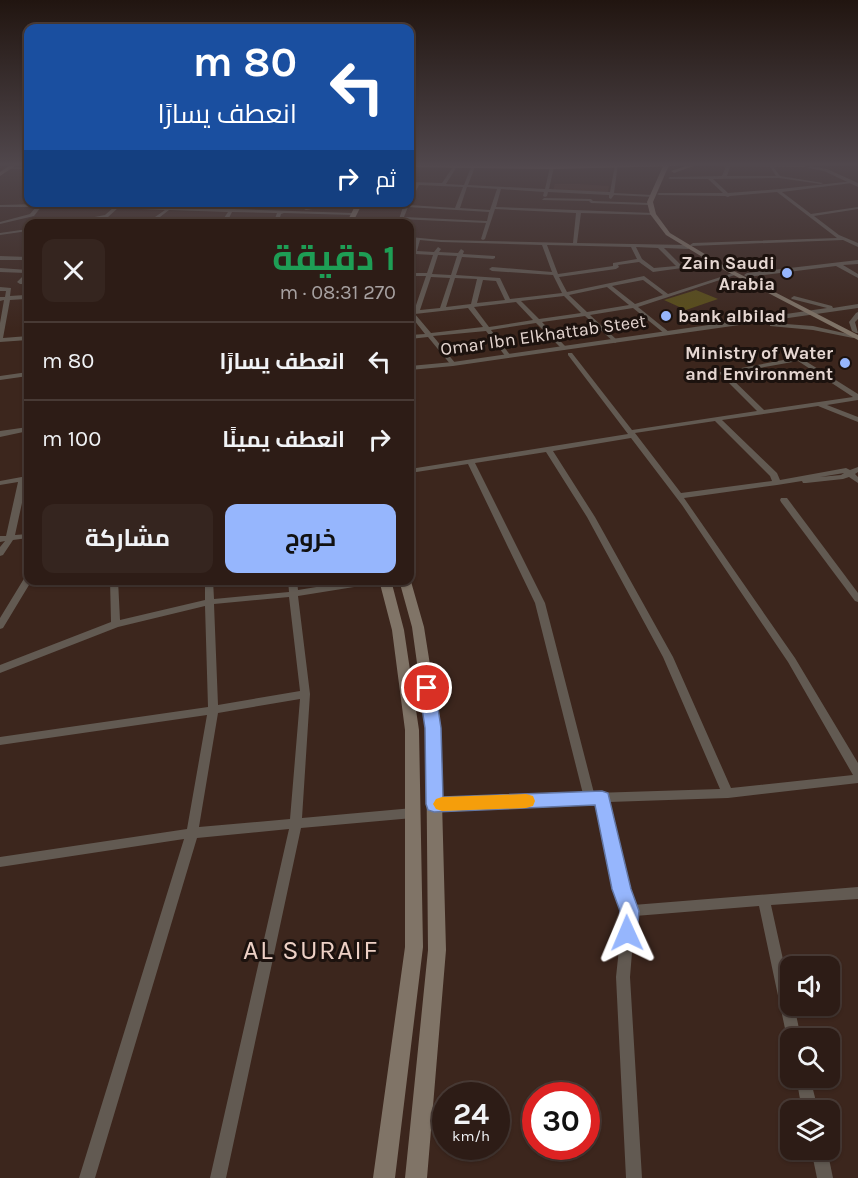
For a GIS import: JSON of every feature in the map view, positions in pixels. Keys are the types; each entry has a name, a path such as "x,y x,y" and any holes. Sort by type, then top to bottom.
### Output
{"main road":[{"path":"657,219 668,234 735,274 790,299 810,313"},
{"path":"663,219 688,246 856,334"},
{"path":"829,317 856,334"},
{"path":"384,1178 414,947 412,730 398,630 386,585"},
{"path":"406,585 418,627 433,728 437,950 416,1178"}],"street":[{"path":"0,223 16,219"},
{"path":"422,219 488,222"},
{"path":"483,239 489,219"},
{"path":"576,242 578,219"},
{"path":"817,219 842,239 858,245"},
{"path":"0,234 24,231"},
{"path":"414,236 688,246"},
{"path":"414,237 464,242 660,247 842,239"},
{"path":"414,248 419,238"},
{"path":"414,309 441,241"},
{"path":"442,309 464,242"},
{"path":"491,279 493,243"},
{"path":"544,244 555,275 565,294 615,341"},
{"path":"632,245 640,260 653,270"},
{"path":"644,278 644,271 680,267 660,247"},
{"path":"414,252 493,257"},
{"path":"0,258 24,259"},
{"path":"492,269 555,275 603,270 616,267 615,264 640,260"},
{"path":"747,275 858,262"},
{"path":"838,265 858,276"},
{"path":"0,270 24,272"},
{"path":"603,270 612,274"},
{"path":"414,273 498,279 508,301"},
{"path":"414,337 634,306 735,274"},
{"path":"620,278 628,282"},
{"path":"644,278 668,296"},
{"path":"414,313 565,294 644,278"},
{"path":"480,279 472,306 508,356"},
{"path":"609,286 667,333"},
{"path":"0,289 9,289 3,298 0,339 24,338"},
{"path":"3,298 24,297"},
{"path":"779,317 789,312 790,299 821,306 848,307"},
{"path":"517,300 567,351 678,496 792,660 858,773"},
{"name":"Omar Ibn Elkhattab Steet","path":"414,368 567,351 615,341 779,317 810,313 819,315 858,306"},
{"path":"772,325 856,334 852,322 858,313"},
{"path":"414,373 772,325 819,315 829,317 858,313"},
{"path":"414,315 453,364"},
{"path":"762,412 722,373 799,359 858,397"},
{"path":"0,378 24,375"},
{"path":"414,470 548,449 702,420 718,420 858,397"},
{"path":"819,404 858,420"},
{"path":"718,420 774,475 777,483"},
{"path":"0,427 24,424"},
{"path":"0,434 24,430"},
{"path":"548,449 591,517 668,657 728,793"},
{"path":"471,462 540,603 629,911 623,976 634,1178"},
{"path":"678,496 797,480 843,477 855,471 858,481"},
{"path":"0,483 24,478"},
{"path":"4,539 24,484"},
{"path":"784,500 858,599"},
{"path":"4,539 24,536"},
{"path":"0,553 9,542 4,539"},
{"path":"0,626 24,585"},
{"path":"114,585 116,624"},
{"path":"87,1178 192,833 213,711 209,585"},
{"path":"218,1178 296,824 305,694 293,585"},
{"path":"0,669 116,624 209,602 294,594 349,585"},
{"path":"0,741 213,711 305,694"},
{"path":"434,804 728,793 858,779"},
{"path":"0,862 192,833 413,813"},
{"path":"629,911 858,893"},
{"path":"764,901 792,1028"},
{"path":"821,1160 825,1178"}],"shaded area":[{"path":"696,290 718,299 686,310 664,300"}],"slow traffic":[{"path":"442,804 526,801"}],"place":[{"name":"Zain Saudi Arabia","path":"787,273"},
{"name":"bank albilad","path":"666,316"},
{"name":"Ministry of Water and Environment","path":"845,363"}],"district":[{"name":"AL SURAIF","path":"311,950"}],"route":[{"path":"427,688 433,728 434,804 602,798 629,911 627,933"}]}
